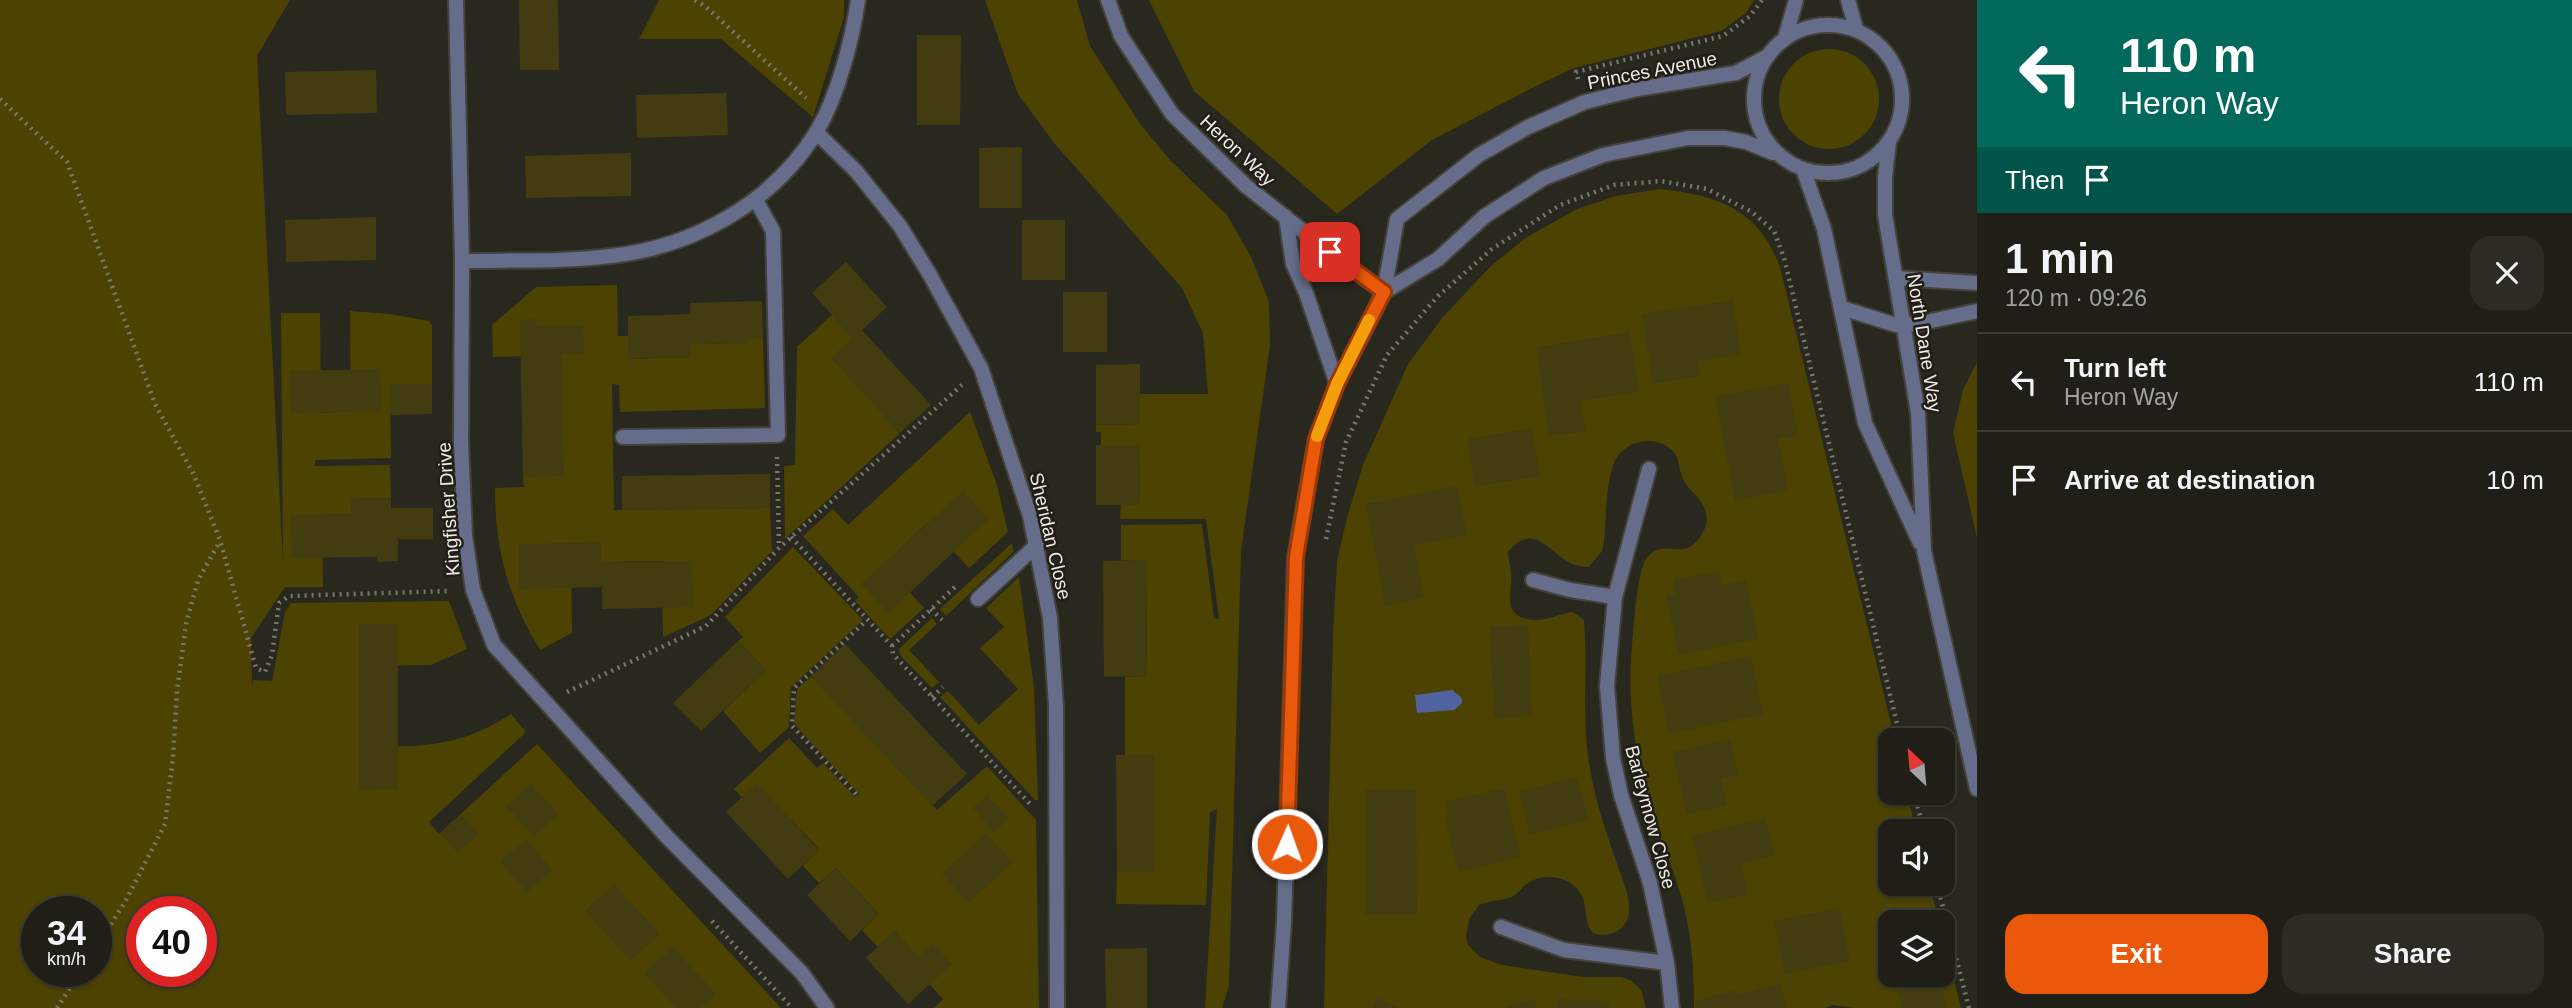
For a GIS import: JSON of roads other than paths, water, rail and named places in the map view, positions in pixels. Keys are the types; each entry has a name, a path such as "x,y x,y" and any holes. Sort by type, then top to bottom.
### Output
{"street":[{"name":"Kingfisher Drive","path":"456,0 462,261 461,442 465,536 473,590 494,645 668,838 802,973 827,1008"},
{"path":"462,261 610,257 654,248 694,235 727,219 756,200 790,167 825,115 852,41 858,0"},
{"name":"Heron Way","path":"1108,0 1121,36 1172,114 1246,186 1384,292"},
{"path":"1785,38 1796,0"},
{"path":"1848,0 1856,29"},
{"path":"1384,292 1438,259 1485,216 1544,178 1604,155 1688,138 1724,138 1746,142 1803,169 1835,173 1866,163 1889,141 1902,110 1903,93 1899,77 1883,48 1856,29 1831,24 1807,27 1785,38 1766,57 1758,73 1753,108 1766,142 1778,155"},
{"name":"Princes Avenue","path":"1278,1008 1285,908 1296,557 1316,439 1337,384 1384,292 1397,219 1479,155 1528,127 1586,102 1637,89 1735,74 1766,57"},
{"name":"Sheridan Close","path":"816,132 856,171 900,226 981,368 1016,469 1037,545 1050,618 1056,706 1057,1008"},
{"name":"North Dane Way","path":"1889,141 1884,197 1918,413 1924,551 1977,789"},
{"name":"North Dane Way","path":"1803,169 1824,229 1866,423 1924,551"},
{"path":"623,438 778,435 773,231 756,200"},
{"path":"1286,217 1293,264 1306,293 1337,384"},
{"path":"1896,278 1977,283"},
{"path":"1842,308 1890,324 1905,325 1977,312"},
{"name":"Barleymow Close","path":"1649,469 1615,597 1607,686 1613,758 1621,794 1650,883 1667,962 1672,1008"},
{"path":"978,599 1037,545"},
{"path":"1533,580 1570,590 1615,597"},
{"path":"1501,927 1564,950 1667,962"}],"water":[{"path":"1453,690 1462,700 1454,710 1417,713 1415,695"}]}
